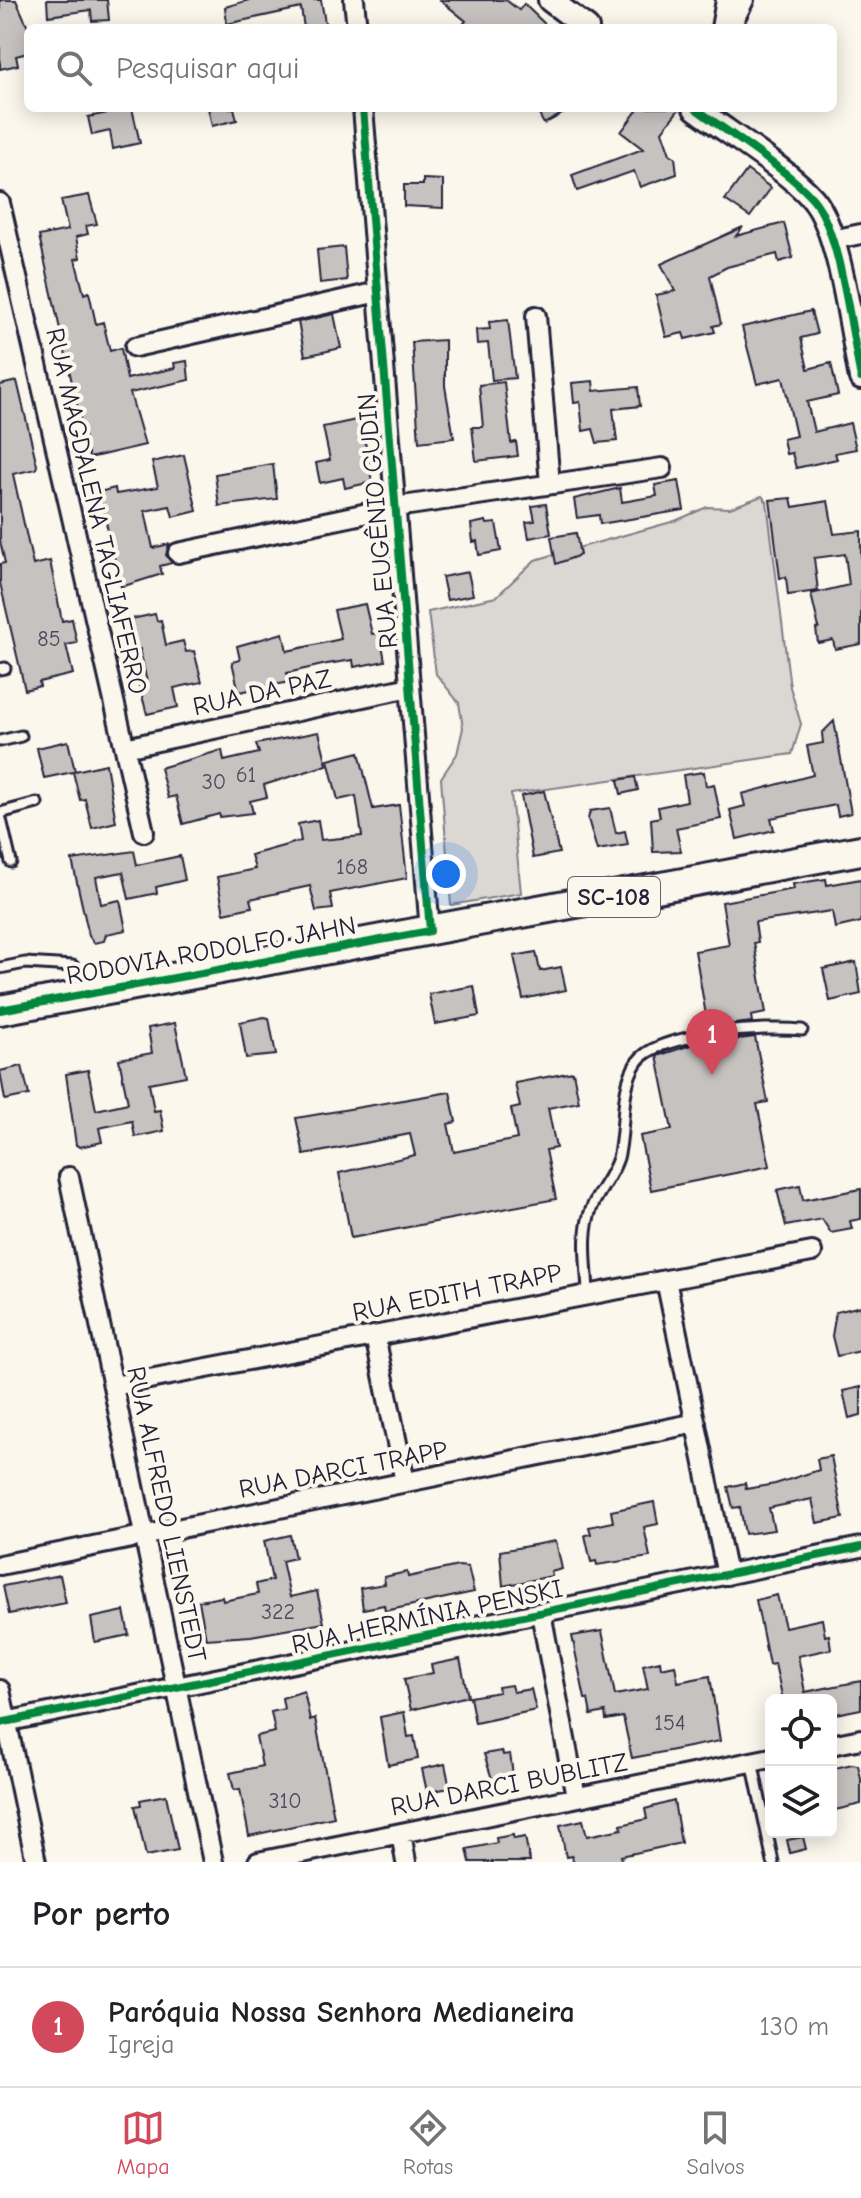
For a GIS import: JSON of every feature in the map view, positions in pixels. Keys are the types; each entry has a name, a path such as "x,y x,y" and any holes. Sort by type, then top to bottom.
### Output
{"main road":[{"name":"RODOVIA RODOLFO JAHN","path":"0,1010 861,850"}],"street":[{"path":"354,0 357,24"},
{"path":"550,0 582,24"},
{"path":"722,24 726,0"},
{"path":"732,24 744,0"},
{"name":"RUA EUGÊNIO GUDIN","path":"363,112 430,931"},
{"path":"700,112 813,199 832,240 861,378"},
{"name":"RUA MAGDALENA TAGLIAFERRO","path":"0,203 144,832"},
{"path":"832,240 861,234"},
{"path":"135,347 378,292"},
{"path":"536,316 550,484"},
{"path":"178,553 396,507 662,468"},
{"name":"RUA DA PAZ","path":"125,748 410,687"},
{"name":"RUA ALFREDO LIENSTEDT","path":"69,1177 213,1862"},
{"name":"RUA EDITH TRAPP","path":"113,1386 588,1292 812,1252"},
{"path":"666,1280 727,1575"},
{"path":"375,1336 405,1482"},
{"name":"RUA DARCI TRAPP","path":"0,1565 696,1423"},
{"name":"RUA HERMÍNIA PENSKI","path":"3,1722 727,1575 860,1551"},
{"path":"541,1613 576,1797"},
{"path":"0,1690 3,1722 36,1862"},
{"path":"837,1744 861,1739"},
{"name":"RUA DARCI BUBLITZ","path":"258,1862 765,1759"},
{"path":"401,1833 406,1862"}],"lane":[{"path":"0,741 21,736"},
{"path":"11,862 0,814 37,803"},
{"path":"0,968 25,963 73,966"},
{"path":"588,1292 588,1220 593,1204 610,1180 618,1157 625,1099 636,1063 650,1049 708,1035 770,1026 802,1030"},
{"path":"752,1761 773,1862"}],"shaded area":[{"path":"762,496 767,502 790,687 801,724 792,754 511,794 521,893 451,905 441,778 457,754 463,728 459,703 436,674 428,612 496,597 535,560 675,521 707,507 730,508"}],"building":[{"path":"0,0 16,0 27,24 24,24 24,54 16,56 18,65 0,69"},
{"path":"47,0 107,0 109,20 92,21 91,10 48,16"},
{"path":"249,0 321,0 325,24 303,24 301,8 227,24 225,7"},
{"path":"440,0 506,0 519,10 524,4 545,24 463,24 466,21"},
{"path":"133,112 140,143 113,149 110,131 92,135 88,117"},
{"path":"209,112 235,112 237,120 212,126"},
{"path":"540,112 566,112 544,124"},
{"path":"636,112 677,112 662,131 670,154 675,157 677,174 640,187 634,171 577,191 572,175 643,149 621,132"},
{"path":"747,170 771,188 750,217 725,200"},
{"path":"423,179 443,180 443,208 404,206 404,185 423,185"},
{"path":"89,195 97,224 86,226 88,234 76,237 80,258 75,259 84,294 89,292 96,324 103,322 110,351 121,348 127,379 175,368 174,363 187,361 189,380 130,393 145,445 89,458 39,236 68,230 61,200"},
{"path":"784,223 793,258 779,262 777,254 727,267 710,276 721,324 713,326 715,332 685,339 683,333 666,337 656,295 675,291 661,264 743,227 736,236"},
{"path":"344,247 347,280 320,283 317,250"},
{"path":"811,311 817,334 801,338 808,369 831,363 838,395 807,402 814,432 850,423 856,449 835,453 837,459 796,468 792,453 786,454 783,439 796,436 783,378 757,384 742,327"},
{"path":"334,314 341,348 305,356 298,322"},
{"path":"508,320 515,378 492,380 488,343 477,344 476,330 490,329 489,322"},
{"path":"445,340 445,386 454,438 419,442 412,342"},
{"path":"17,381 37,465 36,469 13,474 33,565 50,561 62,621 72,619 77,643 66,645 73,674 39,682 40,686 25,690 0,583 0,564 5,563 0,541 0,385"},
{"path":"593,381 594,391 638,387 640,406 613,409 617,441 597,443 593,429 583,431 580,402 574,403 572,383"},
{"path":"504,382 511,443 516,442 518,456 476,461 472,427 483,427 479,385"},
{"path":"361,419 372,482 345,488 343,478 320,483 316,463 330,460 323,427"},
{"path":"184,455 197,511 173,517 170,506 145,511 153,548 169,544 166,555 172,563 160,566 162,574 121,587 99,492 115,488 116,494 158,487 152,462"},
{"path":"273,464 277,499 219,506 215,474"},
{"path":"679,481 684,510 600,524 599,515 577,518 574,499 620,488 622,502 657,496 655,485"},
{"path":"791,498 793,507 828,501 834,534 861,531 861,644 835,649 833,640 818,643 816,629 819,628 811,594 849,585 845,554 814,558 818,591 788,595 786,577 780,578 770,500"},
{"path":"546,504 551,534 529,538 526,522 535,521 532,506"},
{"path":"486,521 487,524 496,523 501,551 479,555 477,541 473,542 471,524"},
{"path":"576,533 580,555 556,564 551,537"},
{"path":"468,572 473,595 447,600 442,577"},
{"path":"365,604 372,634 380,633 385,661 354,667 353,660 327,664 287,673 290,682 239,692 232,662 240,660 237,646 283,633 287,651 341,639 334,610"},
{"path":"155,614 157,621 161,620 166,645 183,641 186,652 194,651 202,682 174,688 178,707 147,714 139,685 147,683 140,649 133,650 127,620"},
{"path":"834,721 851,813 838,816 836,805 771,818 774,830 737,839 730,810 745,806 742,794 813,775 807,746 823,743 822,733"},
{"path":"319,732 327,765 264,785 267,797 250,801 253,813 220,817 219,814 183,824 176,796 168,798 160,768 222,750 224,761 259,753 256,744"},
{"path":"68,741 75,771 106,764 116,822 92,828 85,799 80,800 73,772 44,778 37,748"},
{"path":"359,752 373,809 399,805 407,878 330,893 333,909 316,911 310,886 250,899 252,907 224,913 217,877 255,869 251,855 301,841 298,824 318,820 321,840 362,836 356,796 338,800 328,760"},
{"path":"704,772 706,786 714,784 721,819 676,828 681,851 653,852 651,819 660,817 658,807 687,801 683,775"},
{"path":"635,777 638,790 621,794 618,780"},
{"path":"544,791 559,853 533,858 521,796"},
{"path":"610,808 616,833 625,831 628,845 597,850 588,819 590,811"},
{"path":"134,851 137,865 180,856 185,880 156,887 157,893 129,899 123,872 96,877 101,904 120,900 126,930 106,934 104,941 94,943 89,936 72,860"},
{"path":"826,879 827,885 861,879 861,922 835,928 832,911 755,922 758,942 754,943 766,1013 751,1016 752,1022 708,1027 695,951 729,945 722,902 794,889 793,884"},
{"path":"536,952 540,971 561,967 566,990 523,999 514,956"},
{"path":"856,962 861,994 830,1001 823,969"},
{"path":"474,986 479,1016 435,1024 429,994"},
{"path":"269,1018 276,1055 246,1058 240,1022"},
{"path":"175,1023 186,1076 149,1083 154,1111 160,1110 164,1131 135,1137 132,1121 99,1128 102,1142 80,1147 76,1145 66,1074 88,1070 96,1110 128,1103 119,1059 152,1053 148,1028"},
{"path":"755,1037 768,1102 757,1104 770,1166 651,1190 640,1136 672,1130 657,1056 691,1045"},
{"path":"22,1066 29,1095 5,1100 0,1071"},
{"path":"573,1072 579,1102 548,1108 556,1148 546,1150 556,1199 351,1238 339,1173 415,1155 410,1134 304,1155 296,1118 450,1092 456,1122 448,1124 454,1152 517,1139 511,1109 520,1107 515,1083"},
{"path":"800,1185 803,1200 861,1189 861,1219 850,1221 852,1229 831,1233 822,1219 786,1226 777,1190"},
{"path":"861,1306 861,1351 837,1356 832,1336 836,1312"},
{"path":"861,1387 861,1415 849,1418 843,1391"},
{"path":"831,1456 843,1518 817,1523 812,1499 769,1508 774,1530 745,1534 740,1507 733,1508 728,1487 745,1483 746,1489 775,1484 819,1470 817,1459"},
{"path":"654,1502 658,1524 644,1527 650,1557 597,1565 596,1561 591,1562 585,1535 591,1534 589,1527 613,1522 611,1511"},
{"path":"290,1535 295,1558 282,1561 290,1597 317,1591 324,1623 251,1636 206,1639 199,1601 222,1597 223,1601 258,1594 256,1584 272,1580 264,1541"},
{"path":"556,1541 562,1569 551,1572 552,1576 503,1586 500,1551"},
{"path":"458,1566 468,1567 474,1592 385,1611 384,1605 363,1609 360,1588 385,1584 384,1577 407,1572 408,1577"},
{"path":"60,1575 66,1603 9,1614 3,1586"},
{"path":"777,1595 785,1627 822,1619 831,1649 798,1656 805,1692 861,1681 861,1709 837,1714 837,1694 782,1694 775,1664 769,1665 756,1600"},
{"path":"124,1611 129,1635 95,1642 91,1618"},
{"path":"602,1631 615,1695 648,1689 643,1665 660,1661 661,1668 675,1665 678,1682 710,1676 720,1741 632,1758 623,1717 606,1720 605,1712 591,1715 588,1699 585,1699 572,1636"},
{"path":"460,1659 468,1696 411,1710 404,1679 433,1673 431,1665"},
{"path":"511,1685 513,1692 531,1689 536,1710 475,1723 470,1697 499,1692 498,1687"},
{"path":"304,1691 310,1720 315,1718 334,1817 249,1836 240,1789 234,1790 230,1773 262,1766 256,1736 275,1732 271,1712 284,1709 282,1698"},
{"path":"404,1712 408,1737 414,1736 418,1759 388,1765 380,1717"},
{"path":"502,1751 503,1755 510,1754 513,1775 492,1779 484,1754"},
{"path":"445,1764 450,1788 427,1792 422,1769"},
{"path":"858,1765 861,1804 837,1810 837,1768"},
{"path":"166,1795 178,1850 146,1856 135,1806 141,1805 140,1800"},
{"path":"674,1801 681,1843 621,1856 623,1862 573,1862 572,1856 566,1857 560,1825 583,1820 587,1836 622,1829 621,1825 647,1819 645,1809"},
{"path":"513,1835 514,1839 525,1837 530,1862 470,1862 467,1849 497,1843 496,1838"},
{"path":"803,1838 806,1849 790,1853 787,1840"}],"cycle path":[{"path":"0,1010 430,931 363,112"},
{"path":"701,112 789,176 813,199 831,234 838,258 861,378"},
{"path":"0,1723 861,1547"}],"place":[{"name":"Paróquia Nossa Senhora Medianeira","path":"712,1075"}]}
